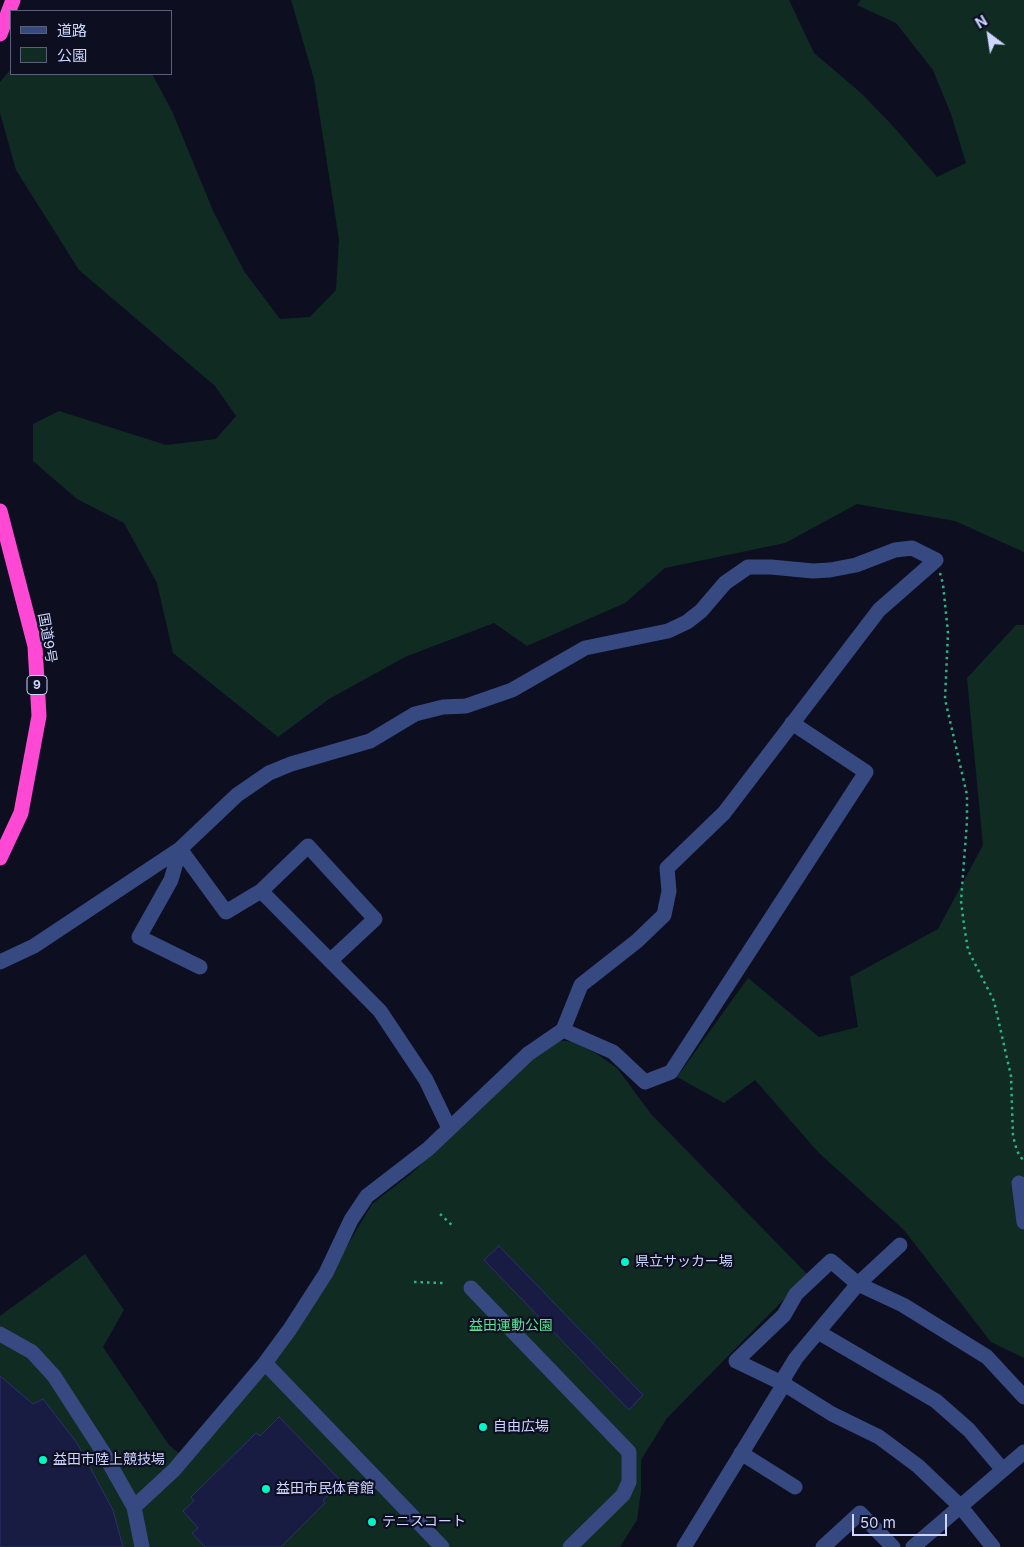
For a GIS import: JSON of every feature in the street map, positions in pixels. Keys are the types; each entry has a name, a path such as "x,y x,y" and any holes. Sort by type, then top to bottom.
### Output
{"highway":[{"path":"0,34 14,0"},
{"name":"国道9号","path":"0,511 35,646 39,716 21,813 0,858"}],"street":[{"path":"0,962 34,946 180,849 237,795 269,773 291,764 370,741 415,714 443,707 466,706 512,690 586,648 668,631 687,622 701,612 725,583 748,568 771,567 813,571 830,570 856,565 895,550 912,548 936,560 879,610 724,813 667,868 669,891 664,915 638,941 581,985 564,1030 528,1054 428,1149 367,1196 351,1220 326,1273 290,1329 265,1362 174,1470 134,1507"},
{"path":"564,1030 613,1052 645,1082 671,1072 866,772 792,724"},
{"path":"180,849 226,912 261,891 308,846 376,919 330,960"},
{"path":"180,849 171,880 140,937 200,967"},
{"path":"261,891 380,1011 426,1080 449,1128"},
{"path":"1019,1183 1024,1222"},
{"path":"684,1547 784,1384 784,1376 796,1358 858,1284 900,1245"},
{"path":"993,1547 960,1506 918,1466 879,1437 832,1414 784,1384 736,1361 784,1315 796,1294 831,1261 858,1284 903,1305 987,1357 1024,1398"},
{"path":"471,1288 629,1452 629,1482 623,1495 570,1547"},
{"path":"818,1332 936,1401 968,1430 1003,1470"},
{"path":"0,1334 32,1352 54,1376 103,1452 134,1507 142,1547"},
{"path":"265,1362 442,1547"},
{"path":"913,1547 1024,1452"},
{"path":"741,1453 795,1487"},
{"path":"823,1547 860,1513 892,1547"}],"path":[{"path":"936,560 943,584 946,610 945,699 967,795 961,901 964,925 968,950 994,1001 1011,1076 1013,1136 1016,1152 1024,1162"},
{"path":"440,1214 454,1227"},
{"path":"414,1282 443,1283"}],"green space":[{"path":"291,0 789,0 814,53 861,93 892,125 937,177 966,163 951,114 933,70 896,23 857,5 861,0 1024,0 1024,552 955,521 857,504 785,543 665,568 625,603 527,646 494,623 405,657 329,699 278,737 173,653 157,583 124,523 77,499 33,461 33,424 59,411 166,445 216,439 236,416 215,386 79,270 16,170 0,113 0,82 10,70 10,75 153,75 172,111 214,213 244,271 280,319 310,317 336,290 339,240 314,79"},
{"path":"1016,625 1024,625 1024,1358 991,1342 904,1230 818,1152 755,1080 724,1103 677,1077 748,978 819,1037 858,1027 850,977 938,929 983,845 967,678"},
{"name":"益田運動公園","path":"558,1040 573,1042 597,1054 617,1068 651,1114 808,1275 667,1418 641,1460 641,1491 637,1520 620,1547 0,1547 0,1316 85,1254 124,1310 103,1347 169,1445 188,1461 299,1327 372,1204 412,1173 531,1057"}],"building":[{"path":"499,1246 643,1395 629,1410 484,1260"},
{"name":"益田市陸上競技場","path":"0,1376 33,1404 43,1399 77,1443 113,1510 123,1547 0,1547"},
{"name":"益田市民体育館","path":"279,1417 342,1482 323,1500 325,1503 281,1547 205,1547 192,1533 198,1528 183,1511 194,1501 191,1497 256,1433 260,1436"}],"place":[{"name":"県立サッカー場","path":"625,1262"},
{"name":"自由広場","path":"483,1427"},
{"name":"益田市陸上競技場","path":"43,1460"},
{"name":"益田市民体育館","path":"266,1489"},
{"name":"テニスコート","path":"372,1522"}]}
